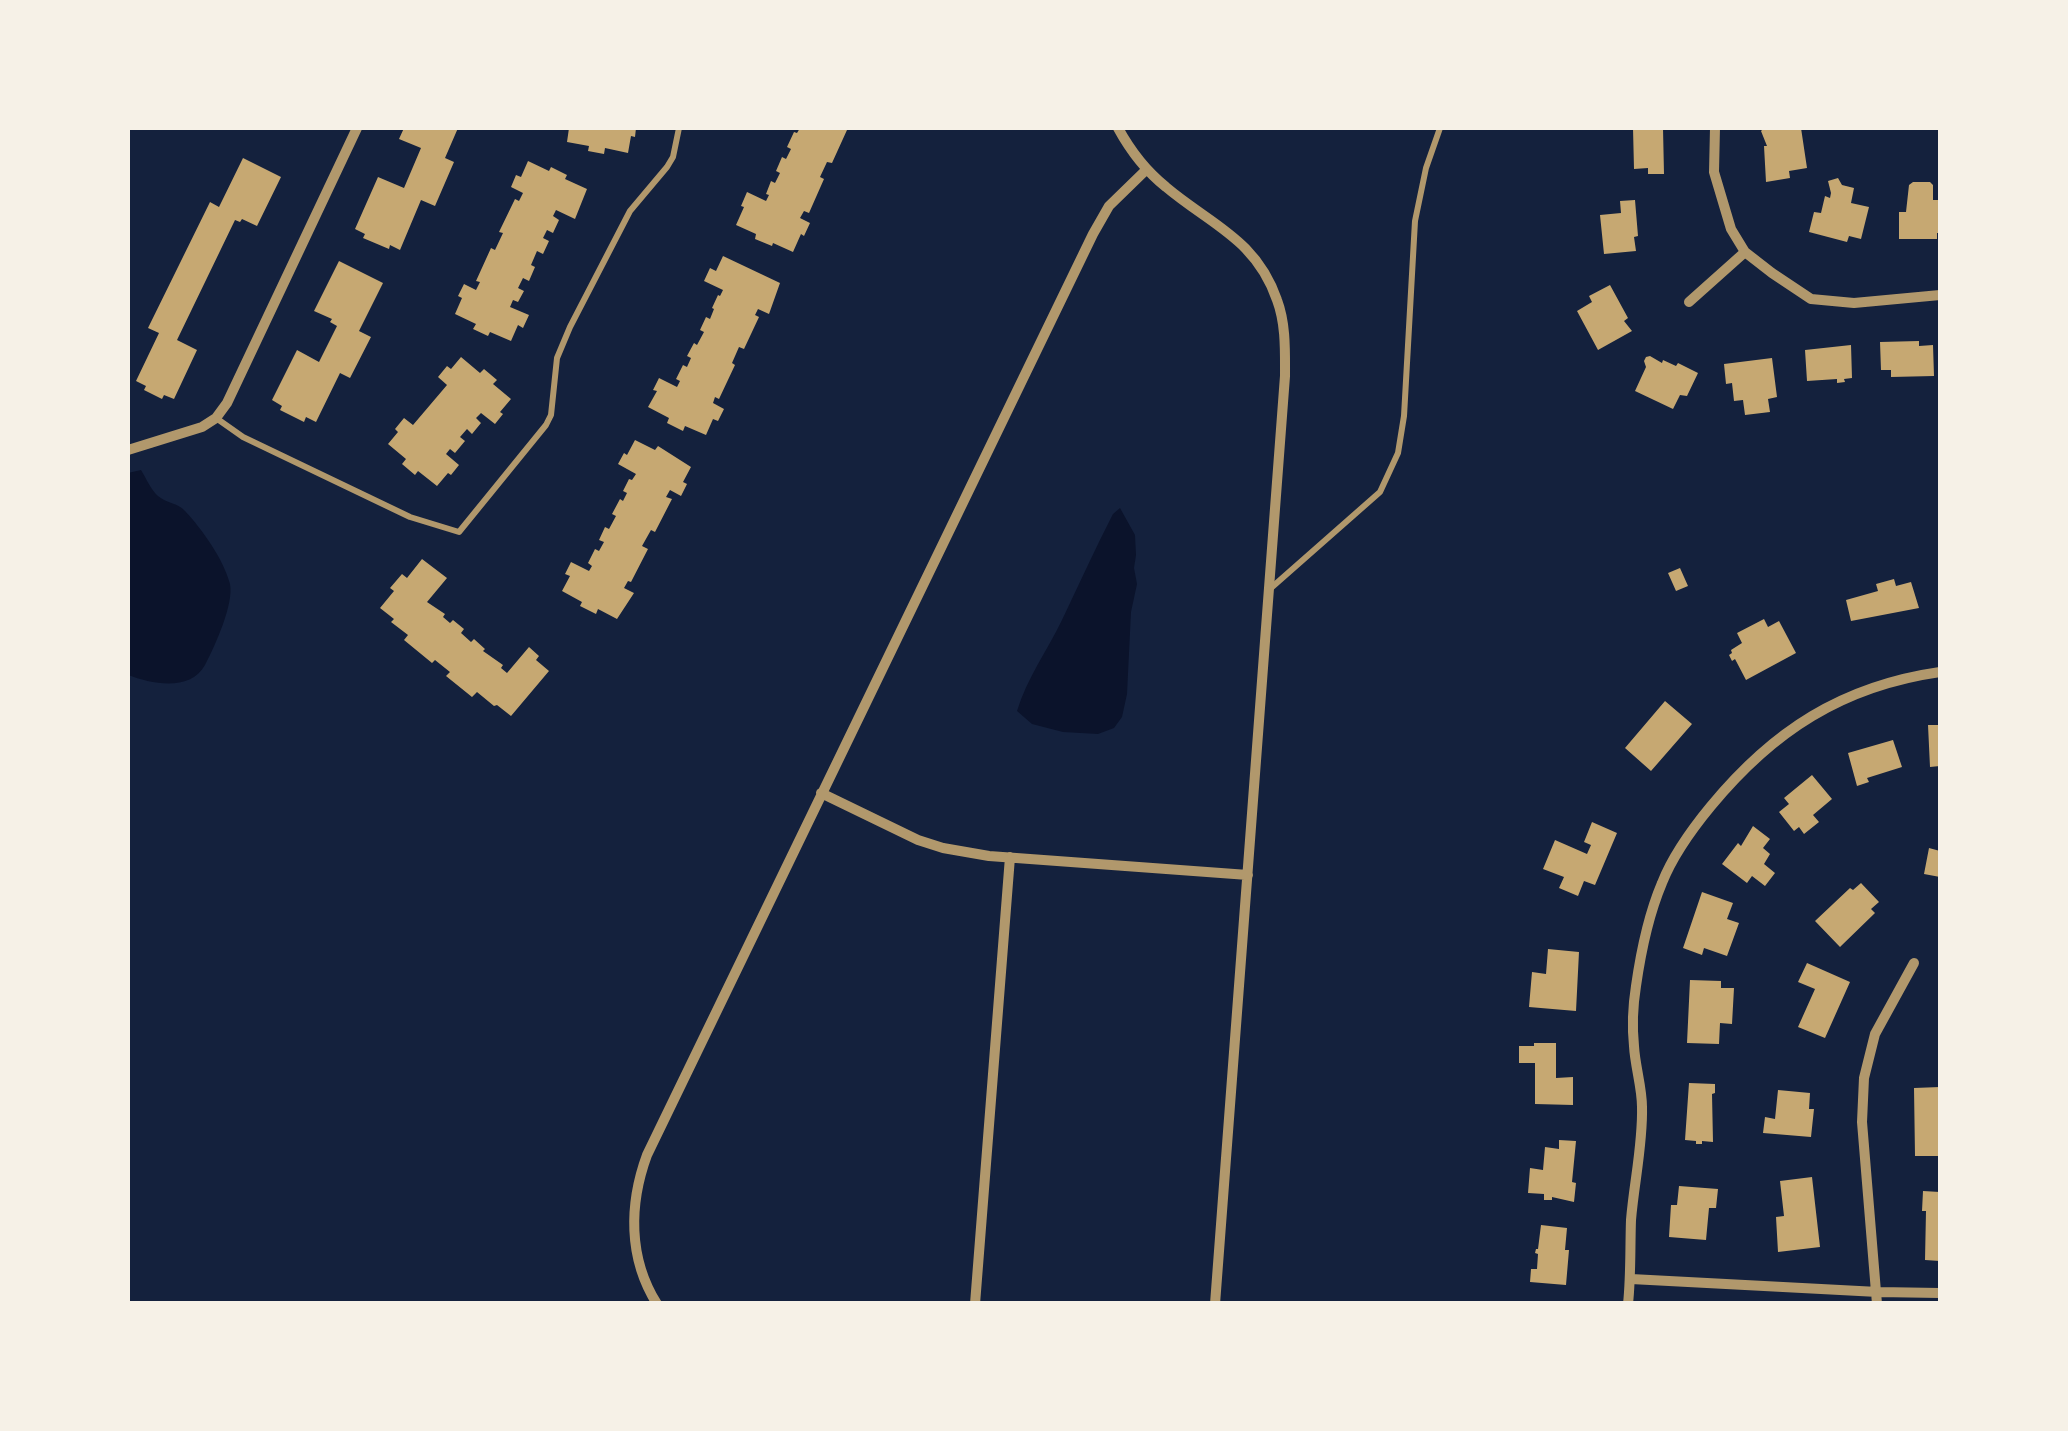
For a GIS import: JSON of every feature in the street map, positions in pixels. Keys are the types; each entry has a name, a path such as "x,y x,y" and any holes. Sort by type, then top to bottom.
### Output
{"street":[{"path":"128,450 202,427 216,418 235,388 357,128"},
{"path":"1118,128 1147,169 1182,200 1222,226 1255,258 1278,301 1283,324 1286,376 1215,1304"},
{"path":"1715,128 1714,172 1731,229 1744,252 1811,299 1854,303 1940,295"},
{"path":"657,1304 644,1278 634,1242 636,1188 654,1138 1092,234 1109,206 1147,169"},
{"path":"1689,302 1744,252"},
{"path":"1628,1304 1642,1106 1634,1045 1635,989 1647,926 1663,880 1692,829 1770,744 1848,697 1886,682 1940,672"},
{"path":"822,793 918,840 967,853 1248,875"},
{"path":"976,1304 1010,857"},
{"path":"1877,1298 1863,1139 1864,1078 1875,1034 1914,963"},
{"path":"1631,1279 1877,1298 1940,1293"}],"lane":[{"path":"216,418 243,437 410,517 458,532 551,416 557,358 570,328 630,210 667,167 680,128"},
{"path":"1270,589 1380,492 1398,453 1404,416 1415,221 1426,168 1440,128"}],"water":[{"path":"141,470 158,496 182,508 198,527 218,555 230,584 226,613 205,665 190,679 170,684 128,675 128,473"},
{"path":"1120,508 1135,535 1137,584 1122,717 1114,728 1098,734 1063,732 1032,724 1017,711 1021,699 1113,514"}],"building":[{"path":"404,128 458,128 445,158 454,162 435,206 421,200 400,250 363,238 365,234 355,229 378,177 404,188 421,148 399,139"},
{"path":"569,128 636,128 628,153 605,148 604,154 567,142"},
{"path":"800,128 847,130 832,163 827,162 820,177 824,179 809,213 804,211 800,218 810,223 793,252 755,239 756,234 736,225 747,192 766,201 771,181 775,183 780,173 776,171 782,157 786,159 791,149 787,147"},
{"path":"1633,128 1663,128 1664,174 1648,174 1648,168 1634,169"},
{"path":"1801,128 1807,168 1789,171 1790,178 1766,182 1767,146 1761,131"},
{"path":"243,158 281,177 257,226 235,220 177,340 197,350 174,399 164,395 162,399 136,381 159,333 148,328 210,202 219,207"},
{"path":"528,161 549,171 551,167 587,189 575,219 556,210 553,216 559,220 553,233 547,230 543,238 549,241 543,254 537,251 529,281 523,278 518,288 524,291 510,307 529,315 523,328 518,325 511,341 473,329 476,324 455,314 464,284 476,290 480,282 476,281 491,248 495,250 515,199 519,201 523,193 511,187"},
{"path":"1838,178 1842,185 1854,188 1851,203 1869,207 1861,239 1849,236 1847,242 1809,232 1814,212 1821,213 1825,196 1830,198 1828,181"},
{"path":"1930,182 1933,200 1940,200 1937,239 1899,239 1899,212 1906,212 1909,185"},
{"path":"1635,200 1636,251 1604,254 1600,215 1621,213 1620,201"},
{"path":"723,256 780,283 769,314 758,309 755,315 759,317 744,349 739,347 732,363 735,365 719,399 715,397 713,403 724,409 718,421 713,419 706,435 685,426 683,431 648,407 659,378 677,387 680,381 676,379 683,365 687,367 691,358 687,356 694,343 697,345 706,317 710,319 723,290 704,281 710,268 716,271"},
{"path":"339,261 383,283 359,331 371,337 350,378 340,373 316,422 306,417 304,422 280,410 282,406 272,400 297,350 319,362 337,326 330,322 332,319 314,311"},
{"path":"1610,285 1632,331 1598,350 1577,311 1592,302 1589,296"},
{"path":"1919,341 1919,346 1933,345 1934,376 1891,377 1891,370 1881,370 1880,342"},
{"path":"1851,345 1852,378 1837,383 1837,379 1807,381 1805,350"},
{"path":"1650,356 1698,373 1687,396 1680,395 1673,409 1635,391 1646,367 1644,361"},
{"path":"461,357 480,373 484,369 497,380 493,384 511,399 495,424 481,413 476,418 481,423 472,434 467,429 460,437 465,441 455,453 450,449 446,454 459,465 437,486 402,464 406,459 388,444 404,418 413,425 447,385 438,377"},
{"path":"1772,358 1777,397 1768,399 1770,412 1745,415 1743,400 1734,401 1732,383 1726,384 1724,364"},
{"path":"635,440 655,450 658,446 691,467 681,496 670,490 666,497 672,499 655,532 651,530 642,546 648,549 624,588 634,593 617,619 598,609 596,614 580,606 582,602 562,591 570,576 565,574 571,562 589,571 592,566 588,563 595,549 599,551 604,542 599,540 605,527 609,529 616,516 612,514 627,493 623,491 636,474 618,464"},
{"path":"422,559 447,578 427,602 445,614 443,617 450,623 453,620 464,629 461,633 471,642 474,639 507,673 529,647 549,671 511,716 477,692 472,697 446,676 450,672 404,640 408,635 380,608 402,574 407,578"},
{"path":"1680,568 1688,586 1676,591 1668,573"},
{"path":"1894,579 1896,586 1911,582 1919,608 1851,621 1846,600 1878,591 1876,584"},
{"path":"1764,619 1768,627 1779,621 1796,653 1746,680 1729,655 1742,643 1737,633"},
{"path":"1665,701 1692,724 1651,771 1625,748"},
{"path":"1928,725 1940,725 1940,766 1930,767"},
{"path":"1893,740 1902,767 1867,778 1869,782 1857,786 1848,753"},
{"path":"1812,775 1832,799 1813,815 1819,822 1804,834 1799,827 1794,831 1779,812 1789,804 1784,798"},
{"path":"1592,822 1617,833 1595,885 1584,881 1578,896 1559,888 1564,877 1543,869 1555,840 1587,854 1591,845 1584,842"},
{"path":"1753,826 1770,839 1763,848 1770,854 1764,864 1775,873 1765,886 1752,876 1747,883 1722,864 1738,843 1741,846"},
{"path":"1929,848 1940,851 1940,877 1924,874"},
{"path":"1861,883 1879,902 1871,909 1875,913 1840,947 1815,921 1850,888 1853,890"},
{"path":"1702,892 1733,903 1727,919 1739,923 1727,956 1704,948 1702,955 1683,948"},
{"path":"1548,949 1579,952 1576,1011 1529,1007 1532,972 1546,974"},
{"path":"1807,963 1850,982 1825,1038 1798,1027 1815,989 1798,982"},
{"path":"1690,980 1721,981 1721,988 1734,988 1732,1024 1720,1023 1719,1044 1687,1043"},
{"path":"1556,1043 1556,1078 1573,1077 1573,1105 1535,1104 1535,1063 1519,1063 1519,1046"},
{"path":"1689,1083 1715,1084 1713,1142 1696,1144 1685,1140"},
{"path":"1940,1087 1940,1156 1915,1156 1914,1088"},
{"path":"1778,1090 1810,1093 1809,1109 1814,1109 1811,1137 1763,1133 1765,1117 1775,1119"},
{"path":"1559,1140 1576,1141 1574,1202 1552,1197 1544,1200 1544,1194 1528,1193 1530,1168 1543,1170 1545,1147 1559,1149"},
{"path":"1812,1177 1820,1247 1778,1252 1776,1217 1784,1216 1780,1181"},
{"path":"1679,1186 1718,1189 1716,1208 1709,1208 1706,1240 1669,1237 1671,1205 1677,1205"},
{"path":"1923,1191 1940,1192 1940,1261 1925,1260"},
{"path":"1541,1225 1567,1228 1566,1285 1530,1282 1531,1269 1537,1269 1535,1253"}]}
